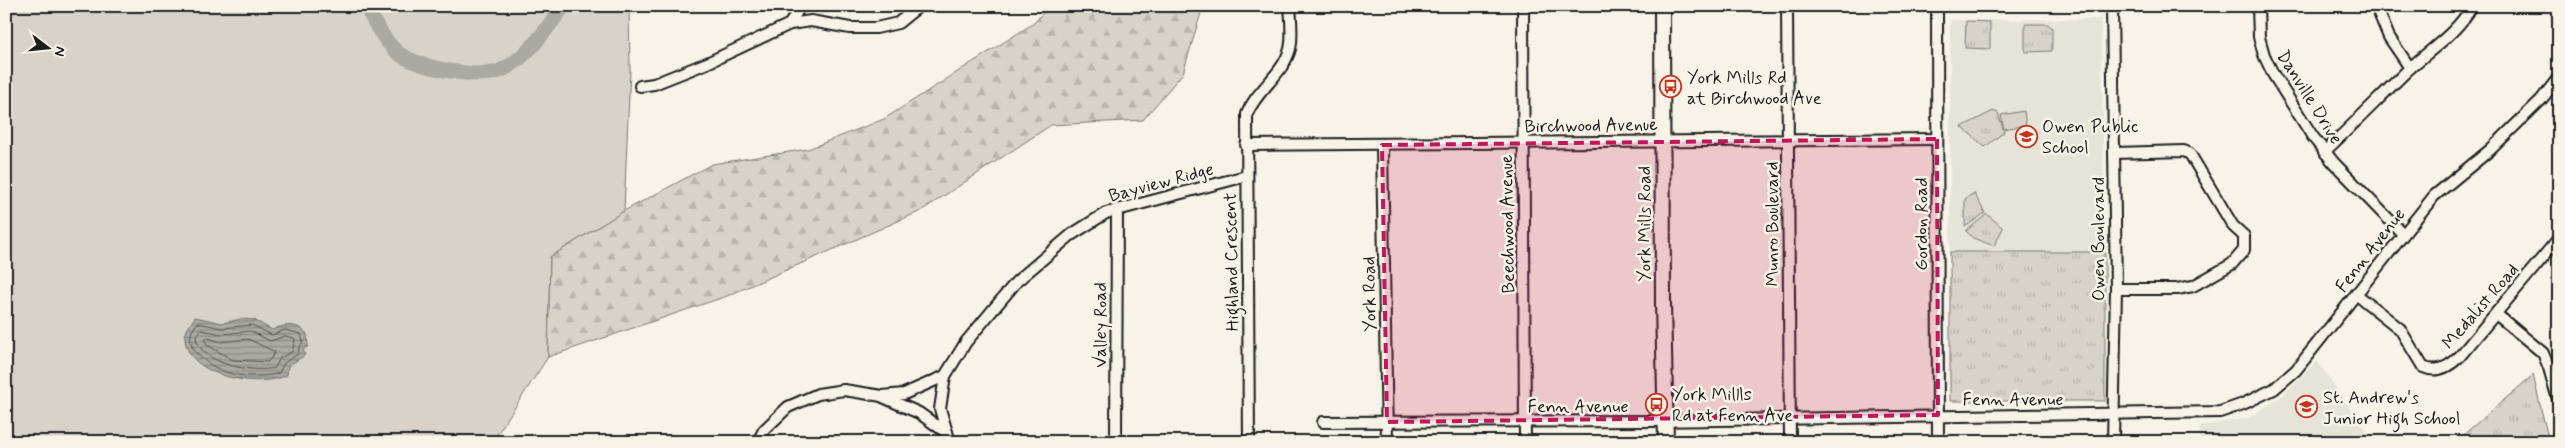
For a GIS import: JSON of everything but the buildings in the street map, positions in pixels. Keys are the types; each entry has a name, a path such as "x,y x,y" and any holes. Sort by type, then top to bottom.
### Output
{"main road":[{"name":"York Mills Road","path":"1662,6 1666,442"}],"street":[{"path":"790,24 800,6"},
{"path":"640,86 654,84 707,63 790,24 811,21 850,28 876,28 898,23 919,6"},
{"name":"Highland Crescent","path":"1249,442 1247,114 1250,106 1279,70 1288,55 1291,37 1290,6"},
{"name":"Beechwood Avenue","path":"1523,6 1522,142 1525,442"},
{"name":"Munro Boulevard","path":"1787,6 1790,442"},
{"name":"Gordon Road","path":"1937,6 1938,442"},
{"name":"Owen Boulevard","path":"2112,6 2116,289 2113,442"},
{"name":"Danville Drive","path":"2258,6 2259,37 2264,55 2273,74 2324,152 2404,234"},
{"path":"2376,6 2389,37 2410,68"},
{"path":"2324,152 2410,68 2449,34 2464,19 2472,6"},
{"name":"Fenn Avenue","path":"1323,422 1665,421 1938,415 2113,415 2220,412 2253,400 2274,389 2296,370 2442,187 2490,150 2541,100 2559,77"},
{"name":"Birchwood Avenue","path":"1246,145 1937,138"},
{"name":"York Road","path":"1382,145 1387,442"},
{"path":"2114,153 2184,151 2190,154 2233,226 2244,236 2245,243 2244,250 2237,261 2200,284 2177,289 2116,289"},
{"name":"Bayview Ridge","path":"946,376 966,342 1017,280 1071,235 1117,209 1246,176"},
{"name":"Valley Road","path":"1116,442 1117,209"},
{"name":"Medalist Road","path":"2356,294 2400,329 2423,367 2430,370 2440,369 2454,362 2559,238"},
{"path":"2496,314 2542,353 2550,368 2559,403"},
{"path":"758,442 764,430 788,407 818,394 844,390 882,396 904,394 946,376"},
{"path":"946,376 940,409 948,437"},
{"path":"882,396 919,413 948,437"}],"highlighted area":[{"path":"1937,139 1938,415 1387,422 1382,145"}],"shaded area":[{"name":"Owen Public School","path":"2101,19 2105,252 1950,252 1950,20"},
{"name":"St. Andrew's Junior High School","path":"2317,361 2373,442 2200,442 2200,426 2249,418 2282,396"}],"green space":[{"path":"6,6 629,6 630,71 624,211 550,257 548,357 492,442 6,442"},
{"path":"1049,6 1203,6 1183,73 1143,120 1051,125 921,211 727,296 548,357 550,257 624,211 712,164 808,149 884,119 1034,23"},
{"path":"1966,21 1990,22 1990,49 1965,48"},
{"path":"2025,24 2048,24 2052,28 2052,51 2025,52"},
{"path":"1993,111 1998,113 2004,132 1985,147 1962,127"},
{"path":"2024,111 2026,125 2004,129 2001,115"},
{"path":"1974,193 1985,213 1965,227 1965,199"},
{"path":"1987,214 2003,228 1994,246 1973,238 1966,231"},
{"path":"1950,252 2105,252 2105,401 1950,401"},
{"path":"2533,375 2549,442 2455,442"}],"water":[{"path":"195,317 222,323 241,319 254,320 272,330 286,326 295,326 307,334 308,346 303,350 305,355 288,366 287,375 260,381 226,376 211,371 198,362 189,351 185,335"}],"waterway":[{"path":"366,6 385,39 401,55 437,68 482,74 504,69 522,56 537,41 564,6"}],"place":[{"name":"York Mills Rd at Birchwood Ave","path":"1671,87"},
{"name":"Owen Public School","path":"2026,136"},
{"name":"York Millls Rd at Fenn Ave","path":"1656,404"},
{"name":"St. Andrew's Junior High School","path":"2307,407"}]}
